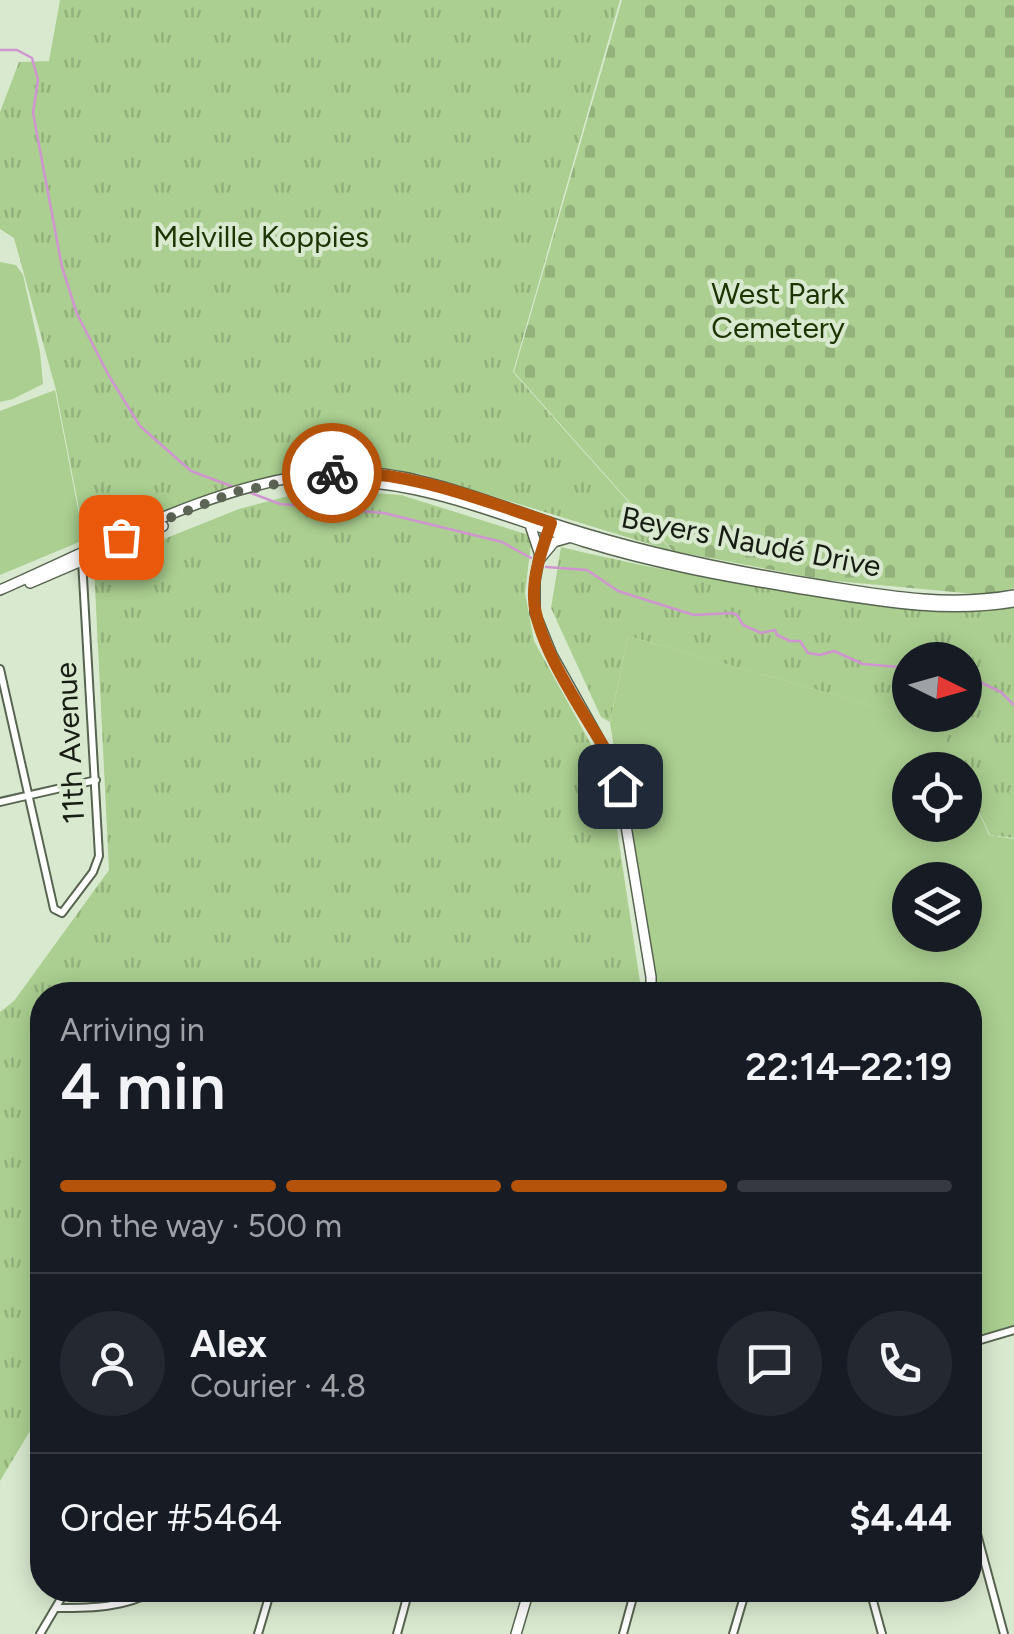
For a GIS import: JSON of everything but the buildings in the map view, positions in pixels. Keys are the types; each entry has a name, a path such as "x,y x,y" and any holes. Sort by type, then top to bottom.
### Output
{"main road":[{"name":"Beyers Naudé Drive","path":"81,558 235,492 334,472 368,473 420,482 550,527 680,560 840,588 944,601 1014,599"},
{"name":"Beyers Naudé Drive","path":"81,558 221,502 263,490 321,480 362,480 411,488 679,566 890,602 962,608 1014,599"},
{"path":"529,524 536,534 540,558"},
{"path":"550,527 534,594 541,632 617,771 651,982"},
{"path":"540,558 554,542 570,537"},
{"path":"0,593 81,558"},
{"path":"516,1634 525,1602"}],"street":[{"name":"11th Avenue","path":"29,796 54,909 65,912 97,864 96,780 81,558"},
{"path":"0,669 29,796"},
{"path":"0,802 96,780"},
{"path":"982,1339 1014,1330"},
{"path":"982,1552 1004,1634"},
{"path":"40,1634 60,1602"},
{"path":"57,1608 107,1608 128,1602"},
{"path":"258,1634 267,1602"},
{"path":"397,1634 406,1602"},
{"path":"624,1634 632,1602"},
{"path":"734,1634 743,1602"},
{"path":"873,1602 882,1634"}],"green space":[{"name":"Melville Koppies","path":"60,0 620,0 513,372 672,551 421,474 346,468 260,479 85,540 56,390 14,238 0,229 0,112 19,62 49,61"},
{"name":"West Park Cemetery","path":"622,0 1014,0 1014,588 986,595 825,580 673,551 514,372"},
{"path":"0,262 16,265 23,275 43,384 0,402"},
{"path":"55,390 84,540 0,575 0,411"},
{"path":"315,489 401,495 532,536 525,593 534,641 609,777 640,982 30,982 30,1431 0,1481 0,1012 14,1001 109,870 94,567 239,509"},
{"path":"561,547 701,577 871,604 956,610 1014,607 1014,838 990,835 982,818 982,752 952,752 942,732 982,732 982,642 892,642 892,712 628,636 610,722 601,717 551,608"},
{"path":"628,636 892,711 892,732 943,732 952,752 892,752 892,842 982,842 982,819 989,835 1014,839 1014,1328 982,1336 982,982 649,982 610,723"}],"waterway":[{"path":"0,50 17,50 32,58 38,80 33,113 62,267 77,314 109,376 140,426 191,471 234,487"},
{"path":"251,493 280,504 384,513 502,542 531,558"},
{"path":"546,567 587,570 618,591 694,615 732,613 743,625 761,633 775,630 790,641 800,641 808,653 834,651 863,664 892,666"},
{"path":"982,683 1001,692 1014,705"}],"way so far":[{"path":"121,537 235,492 332,473"}],"route":[{"path":"332,473 368,473 420,482 551,523 535,581 537,621 615,766 620,786"}]}
